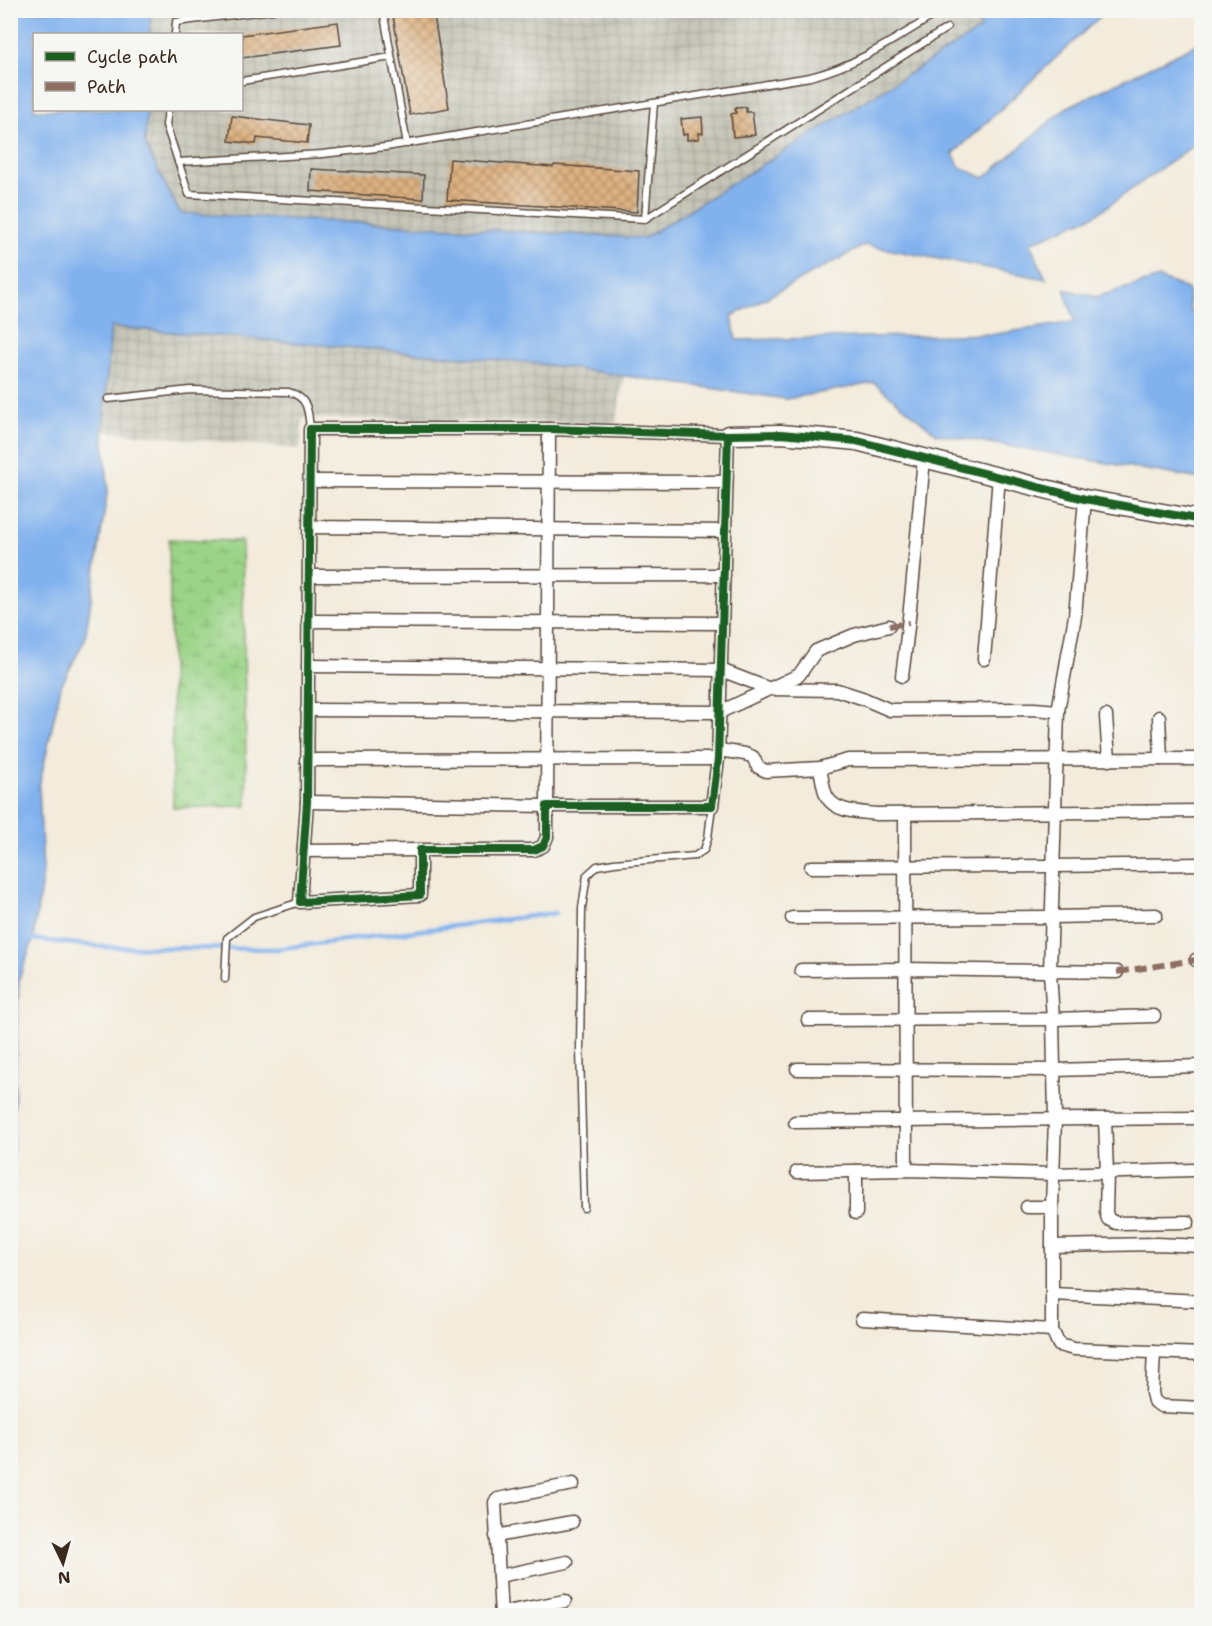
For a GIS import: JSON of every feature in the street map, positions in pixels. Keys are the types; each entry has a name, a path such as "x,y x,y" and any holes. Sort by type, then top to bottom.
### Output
{"street":[{"path":"420,850 420,895 300,902 307,802 310,429 549,429 728,435 781,434 857,441 1085,499 1202,520"},
{"path":"304,851 534,850 543,846 547,837 549,429"},
{"path":"307,802 712,806 718,755 722,670 728,435"},
{"path":"902,676 924,459"},
{"path":"984,659 999,477"},
{"path":"310,481 726,483"},
{"path":"1085,499 1075,616 1058,711 1056,760 1050,972 1055,1119 1052,1330 1059,1345 1074,1349 1202,1354"},
{"path":"309,527 725,531"},
{"path":"309,576 724,575"},
{"path":"308,621 722,623"},
{"path":"307,710 720,712 799,675 816,651 854,635 889,626"},
{"path":"308,666 722,670 770,689 837,690 890,710 1034,709 1058,711"},
{"path":"1106,716 1109,760"},
{"path":"1159,717 1161,759"},
{"path":"306,760 547,760 745,754 753,757 758,767 766,771 820,768 848,760 1202,759"},
{"path":"820,768 827,798 837,807 878,814 1202,811"},
{"path":"905,814 906,1170"},
{"path":"811,867 1202,864"},
{"path":"792,918 1156,915"},
{"path":"801,970 1117,972"},
{"path":"808,1020 906,1021 1154,1016"},
{"path":"797,1069 1054,1070 1202,1066"},
{"path":"795,1122 1197,1118"},
{"path":"1105,1119 1108,1219 1116,1223 1188,1222"},
{"path":"797,1172 906,1170 1053,1174 1194,1170"},
{"path":"856,1171 856,1213"},
{"path":"1027,1207 1052,1208"},
{"path":"1156,1222 1157,1244"},
{"path":"1052,1246 1157,1244 1202,1246"},
{"path":"1052,1294 1202,1301"},
{"path":"862,1319 1052,1330"},
{"path":"1154,1353 1152,1393 1154,1401 1161,1406 1202,1408"},
{"path":"565,1601 501,1614 495,1502 498,1499 573,1484"},
{"path":"496,1536 572,1522"},
{"path":"499,1576 567,1562"}],"lane":[{"path":"175,33 176,22 273,10"},
{"path":"382,10 407,144"},
{"path":"178,162 333,153 407,144 770,84 832,71 859,60 943,10"},
{"path":"168,111 166,124 189,194 645,219 947,28"},
{"path":"243,81 391,57"},
{"path":"645,219 654,103"},
{"path":"108,399 190,390 289,392 298,394 304,400 308,408 310,429"},
{"path":"584,1208 580,1049 582,908 587,875 597,866 614,863 695,856 704,850 712,806"},
{"path":"225,979 227,938 254,917 300,902"}],"shaded area":[{"path":"151,11 983,11 976,16 981,28 644,238 180,213 145,144 147,111 243,111 243,33 150,33"},
{"path":"111,327 534,363 624,376 616,423 303,418 300,449 103,431"}],"green space":[{"path":"169,539 242,541 247,806 173,808"}],"water":[{"path":"11,11 151,11 150,33 33,33 33,111 147,111 145,144 180,213 644,238 981,29 976,16 983,11 1106,11 953,154 960,167 984,178 1066,108 1201,42 1201,140 1095,215 1030,243 1046,279 865,245 732,316 736,340 996,334 1075,322 1064,289 1096,297 1159,278 1188,289 1190,311 1201,314 1201,479 937,434 874,383 786,399 534,363 111,327 103,431 108,488 85,639 61,686 39,787 43,872 33,940 19,979 11,1189"}],"building":[{"path":"392,10 433,10 449,108 410,115"},
{"path":"338,22 341,45 243,58 243,35"},
{"path":"746,107 746,112 752,112 755,135 733,137 731,114 736,113 735,108"},
{"path":"232,116 309,125 307,143 257,138 256,144 229,141"},
{"path":"702,117 703,133 699,133 699,139 687,140 687,134 683,135 681,119"},
{"path":"450,159 639,171 637,212 447,200"},
{"path":"311,169 424,175 423,199 310,191"}],"waterway":[{"path":"30,939 106,947 276,949 555,913"}],"marked path":[{"path":"889,626 909,623"},
{"path":"1117,972 1196,960"}],"cycle path":[{"path":"728,435 718,759 712,806 547,806 547,837 543,846 534,850 420,850 420,895 300,902 307,802 310,429 549,429 728,435 781,434 857,441 1085,499 1202,520"}]}
